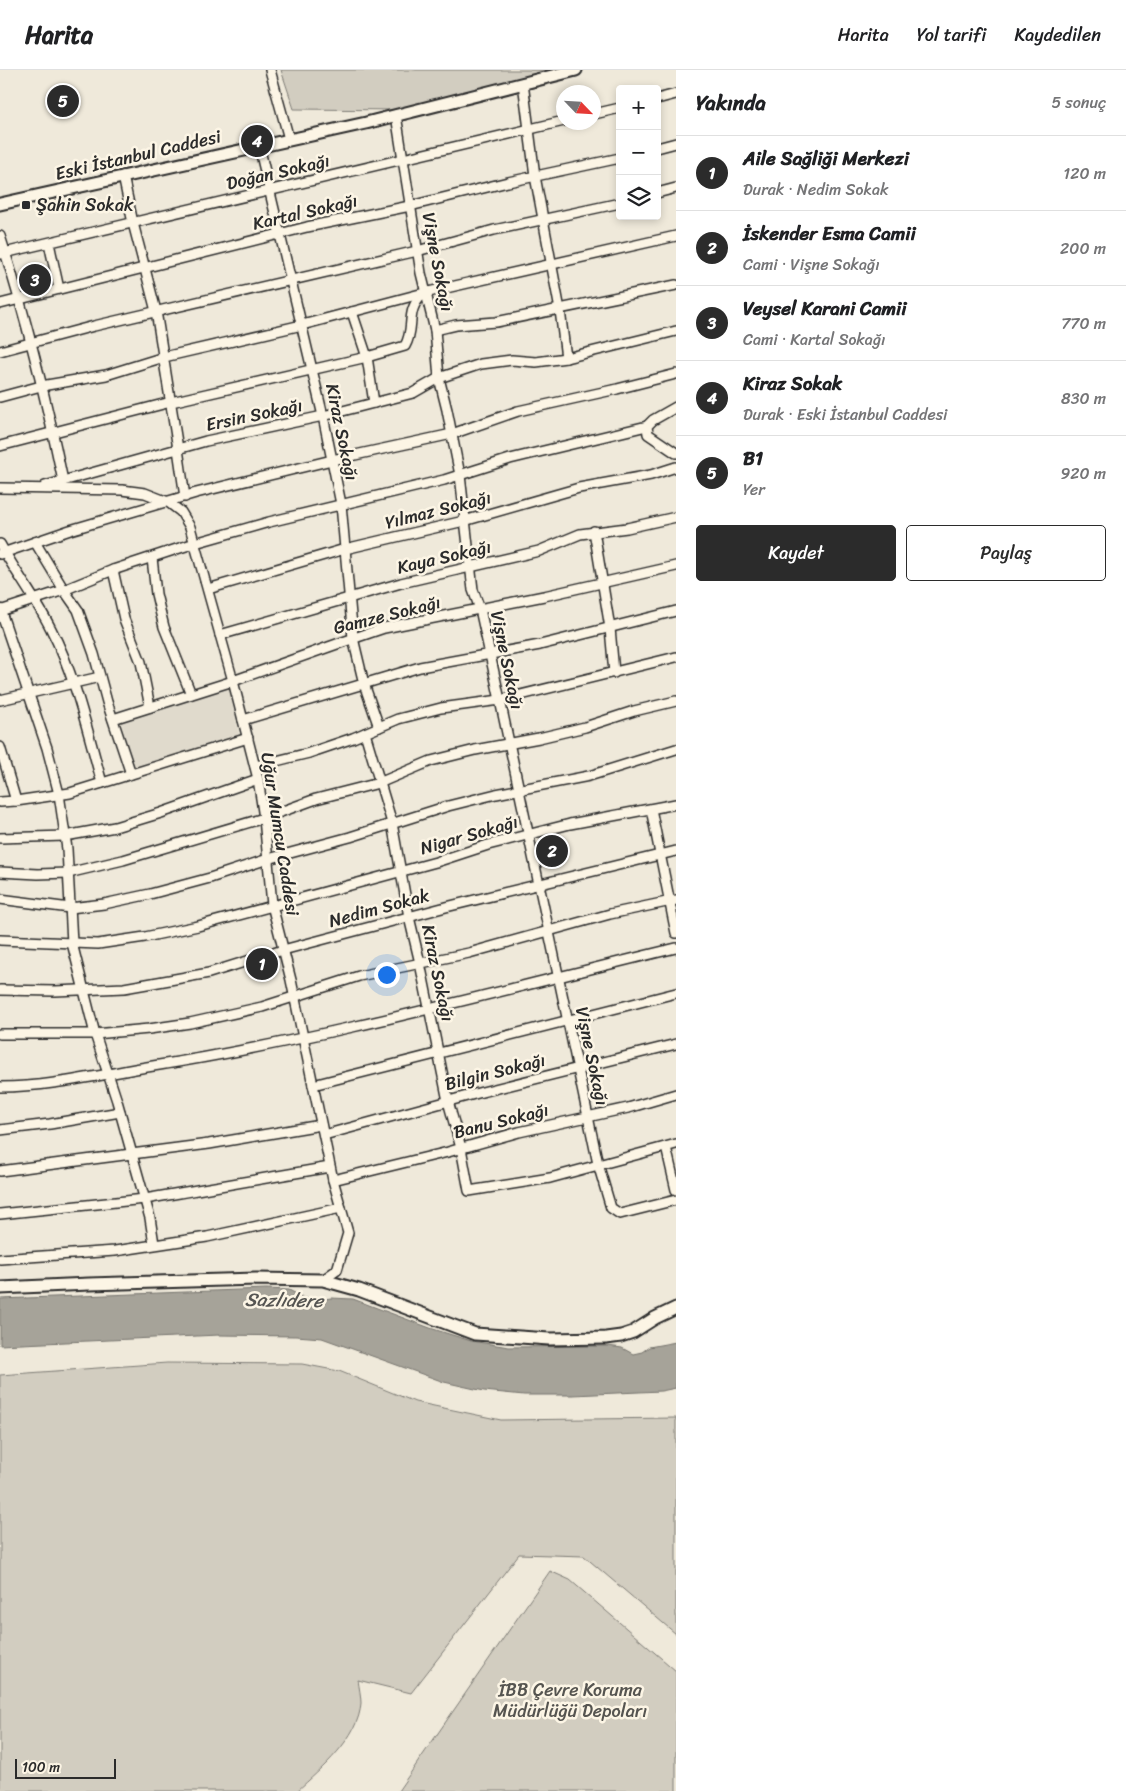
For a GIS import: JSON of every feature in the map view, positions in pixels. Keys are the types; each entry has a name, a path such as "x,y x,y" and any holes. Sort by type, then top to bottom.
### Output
{"main road":[{"name":"Eski İstanbul Caddesi","path":"0,204 396,115 576,70"},
{"path":"0,1288 256,1278 323,1280 359,1290 475,1334 549,1339 621,1336 633,1332 655,1318 676,1308"}],"street":[{"path":"270,70 289,139"},
{"path":"523,83 535,176 550,265 560,310 566,358"},
{"path":"661,98 676,94"},
{"path":"601,112 616,109"},
{"name":"Vişne Sokağı","path":"396,115 424,292 435,330 439,378 460,475 473,590 480,609 490,654 598,1164 611,1208 620,1214 676,1200"},
{"name":"Doğan Sokağı","path":"3,253 556,123"},
{"path":"661,147 676,143"},
{"name":"Kiraz Sokağı","path":"259,146 323,416 341,504 353,638 364,684 379,727"},
{"name":"Kartal Sokağı","path":"0,304 307,227 410,206 616,159"},
{"path":"123,176 132,223 156,311 185,497"},
{"path":"661,192 676,188"},
{"path":"0,351 156,311 417,250 494,230 616,204"},
{"path":"0,236 3,253 19,299 31,343 63,481"},
{"path":"0,397 41,386 106,375 164,357 302,325 424,292 676,236"},
{"path":"49,243 59,289"},
{"path":"435,330 456,325 496,322 676,285"},
{"path":"0,446 171,402 312,368 367,357 405,346 409,338 411,315 415,301 424,292"},
{"path":"352,312 367,357 374,403"},
{"name":"Ersin Sokağı","path":"35,489 178,449 414,393 439,378 481,364 512,360 536,362 566,358 676,331"},
{"path":"2,553 185,497 332,460 452,434 518,411 617,390 676,374"},
{"path":"154,1244 145,1199 95,1034 72,943 65,836 59,794 30,693 0,610 64,590 113,570 195,543 268,522 460,475 519,456 647,426 653,420 676,407"},
{"path":"647,426 648,434 676,453"},
{"name":"Yılmaz Sokağı","path":"208,589 345,549 464,521 579,488 651,475 676,467"},
{"name":"Uğur Mumcu Caddesi","path":"0,488 122,490 145,493 168,502 181,512 190,527 258,779 264,818 272,905 333,1180 348,1233 336,1270 323,1280"},
{"name":"Kaya Sokağı","path":"220,635 401,583 539,551 580,534 627,528 676,517"},
{"path":"594,531 610,628 614,672"},
{"path":"35,542 78,610 94,654 131,774"},
{"path":"0,544 2,553 36,599 52,631 72,683 102,783"},
{"path":"152,558 156,594 164,627 191,694"},
{"name":"Gamze Sokağı","path":"113,719 233,681 384,628 676,566"},
{"path":"113,570 124,619 141,662 150,707"},
{"path":"243,720 420,667 540,645 676,611"},
{"path":"255,766 309,753 398,720 441,708 500,700 676,657"},
{"path":"0,700 100,676"},
{"path":"0,872 68,873 123,860 264,818 316,799 379,783 430,761 585,727 634,710 676,701"},
{"name":"Kiraz Sokağı","path":"365,733 392,823 428,1009 448,1101 461,1148 469,1191 550,1178 598,1164"},
{"path":"0,802 59,794 102,783 248,738"},
{"path":"0,747 16,801"},
{"path":"0,899 70,908 104,904 150,894 350,837 448,806 589,776 676,749"},
{"path":"0,838 65,836 115,827 258,779"},
{"name":"Nigar Sokağı","path":"0,940 98,944 145,937 198,926 570,824 676,804"},
{"path":"651,809 672,901 676,933"},
{"name":"Nedim Sokak","path":"0,990 124,988 209,973 283,950 409,917 676,851"},
{"path":"0,1034 95,1034 148,1030 190,1022 262,1007 359,976 469,953 610,914 672,901"},
{"path":"0,1087 48,1084 217,1056 303,1039 676,948"},
{"path":"313,1085 676,993"},
{"name":"Bilgin Sokağı","path":"324,1135 448,1101 676,1044"},
{"name":"Banu Sokağı","path":"333,1180 519,1132 628,1108 676,1094"},
{"path":"0,1130 120,1112"},
{"path":"0,1172 209,1144 322,1125"},
{"path":"598,1164 676,1144"},
{"path":"666,1147 676,1190"},
{"path":"0,1214 145,1199 330,1167"},
{"path":"0,1259 115,1251 249,1229 341,1208"}],"shaded area":[{"path":"229,687 239,734 133,768 121,721"}],"green space":[{"path":"281,70 548,70 402,110 294,109"},
{"path":"167,1363 302,1364 339,1371 415,1402 501,1420 676,1418 676,1634 584,1556 519,1554 411,1693 358,1680 361,1703 359,1716 354,1728 337,1752 297,1791 0,1791 0,1375"},
{"name":"İBB Çevre Koruma Müdürlüğü Depoları","path":"550,1571 570,1580 676,1671 676,1791 398,1791"}],"water":[{"name":"Sazlıdere","path":"266,1289 289,1290 304,1298 319,1300 331,1298 353,1299 430,1328 471,1341 509,1347 608,1346 622,1348 633,1354 642,1352 649,1347 676,1342 676,1388 661,1391 573,1395 524,1395 484,1391 444,1382 322,1338 296,1336 219,1335 0,1345 0,1299"}],"place":[{"name":"B1","path":"63,101"},
{"name":"Kiraz Sokak","path":"257,141"},
{"name":"Şahin Sokak","path":"26,205"},
{"name":"Veysel Karani Camii","path":"35,280"},
{"name":"İskender Esma Camii","path":"552,851"},
{"name":"Aile Sağliği Merkezi","path":"262,964"}]}
